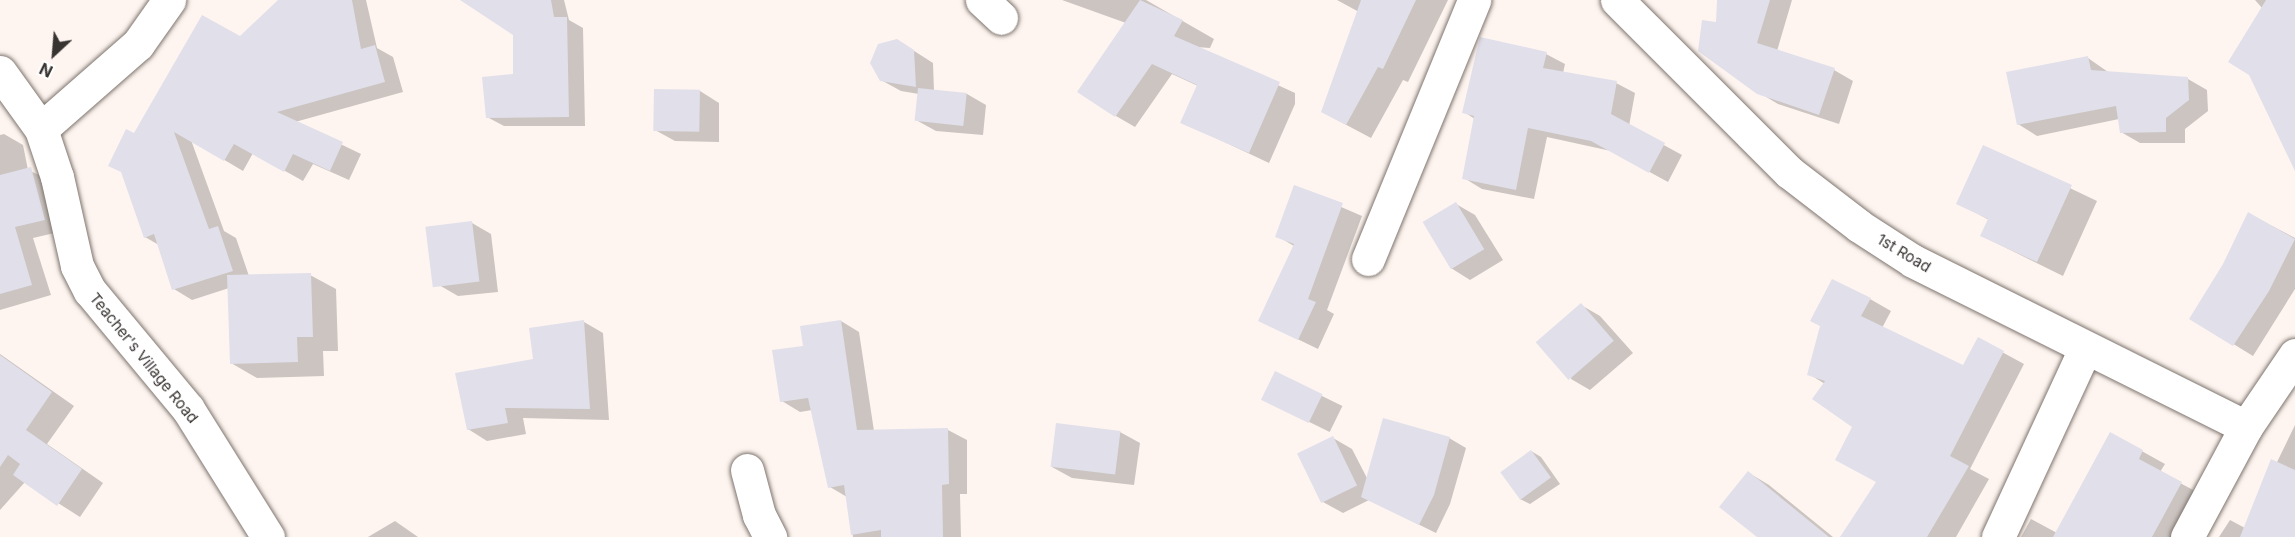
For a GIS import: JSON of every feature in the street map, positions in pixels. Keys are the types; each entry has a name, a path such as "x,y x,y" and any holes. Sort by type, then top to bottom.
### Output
{"street":[{"path":"41,129 138,44 169,0"},
{"path":"1368,259 1474,0"},
{"name":"1st Road","path":"1617,0 1789,172 1859,226 1913,261 2085,349 2246,427"},
{"name":"Teacher's Village Road","path":"0,72 41,129 57,177 77,266 90,291 188,409 268,537"},
{"path":"1998,537 2085,349"},
{"path":"2187,537 2246,427 2295,355"},
{"path":"747,470 759,515 770,537"}],"building":[{"path":"278,0 352,0 361,49 375,45 385,82 277,112 343,142 330,171 293,154 284,172 234,144 224,161 174,132 209,229 218,226 233,271 172,290 154,234 144,238 121,172 108,166 126,129 134,133 202,15 240,36"},
{"path":"460,0 551,0 554,17 567,17 569,117 486,118 482,77 513,74 513,35"},
{"path":"1140,0 1183,20 1174,36 1280,82 1249,153 1180,123 1197,85 1152,64 1115,117 1077,92"},
{"path":"1361,0 1416,0 1383,69 1378,67 1346,125 1321,112"},
{"path":"1717,0 1770,0 1757,43 1835,68 1819,115 1757,94 1698,51 1702,20 1716,22"},
{"path":"2266,0 2295,0 2295,171 2249,75 2228,62"},
{"path":"1480,37 1547,52 1543,68 1617,81 1611,114 1665,143 1649,173 1591,141 1528,128 1516,190 1462,179 1474,116 1462,113"},
{"path":"897,39 914,50 916,87 880,81 870,63 878,44"},
{"path":"2088,56 2091,70 2188,77 2189,100 2166,118 2166,132 2120,133 2116,106 2017,125 2006,72"},
{"path":"918,88 967,93 963,126 915,121"},
{"path":"654,89 700,90 699,132 653,131"},
{"path":"1983,145 2072,185 2037,262 1980,236 1988,219 1956,204"},
{"path":"31,167 45,220 15,227 32,285 0,294 0,175"},
{"path":"1294,185 1343,203 1308,299 1316,302 1298,340 1258,321 1294,244 1275,237"},
{"path":"1456,202 1484,249 1451,269 1423,222"},
{"path":"2248,212 2295,239 2269,291 2233,346 2189,319 2223,264"},
{"path":"472,221 479,282 433,287 425,227"},
{"path":"311,273 313,337 297,337 298,362 230,364 227,275"},
{"path":"1832,279 1871,298 1861,316 1963,365 1978,337 2004,351 1950,456 1969,466 1927,537 1840,537 1876,482 1835,460 1852,427 1812,399 1825,381 1807,375 1820,326 1810,321"},
{"path":"1581,303 1614,341 1569,380 1536,342"},
{"path":"584,320 590,409 505,408 508,423 467,430 455,373 533,359 529,328"},
{"path":"841,320 857,430 948,428 949,484 942,485 943,537 881,537 881,530 851,535 844,485 828,488 808,398 780,402 772,350 803,346 800,326"},
{"path":"0,355 52,392 26,430 82,469 57,506 13,475 20,464 8,455 0,467"},
{"path":"1275,371 1323,394 1309,423 1261,400"},
{"path":"1383,418 1450,437 1434,495 1419,525 1361,497"},
{"path":"1056,423 1121,431 1115,475 1051,467"},
{"path":"2110,432 2143,450 2139,459 2182,482 2152,537 2053,537"},
{"path":"1333,436 1357,485 1321,503 1297,454"},
{"path":"1531,450 1551,478 1520,500 1500,472"},
{"path":"2271,459 2295,470 2295,537 2240,537"},
{"path":"1748,471 1829,537 1757,537 1719,507"}]}
